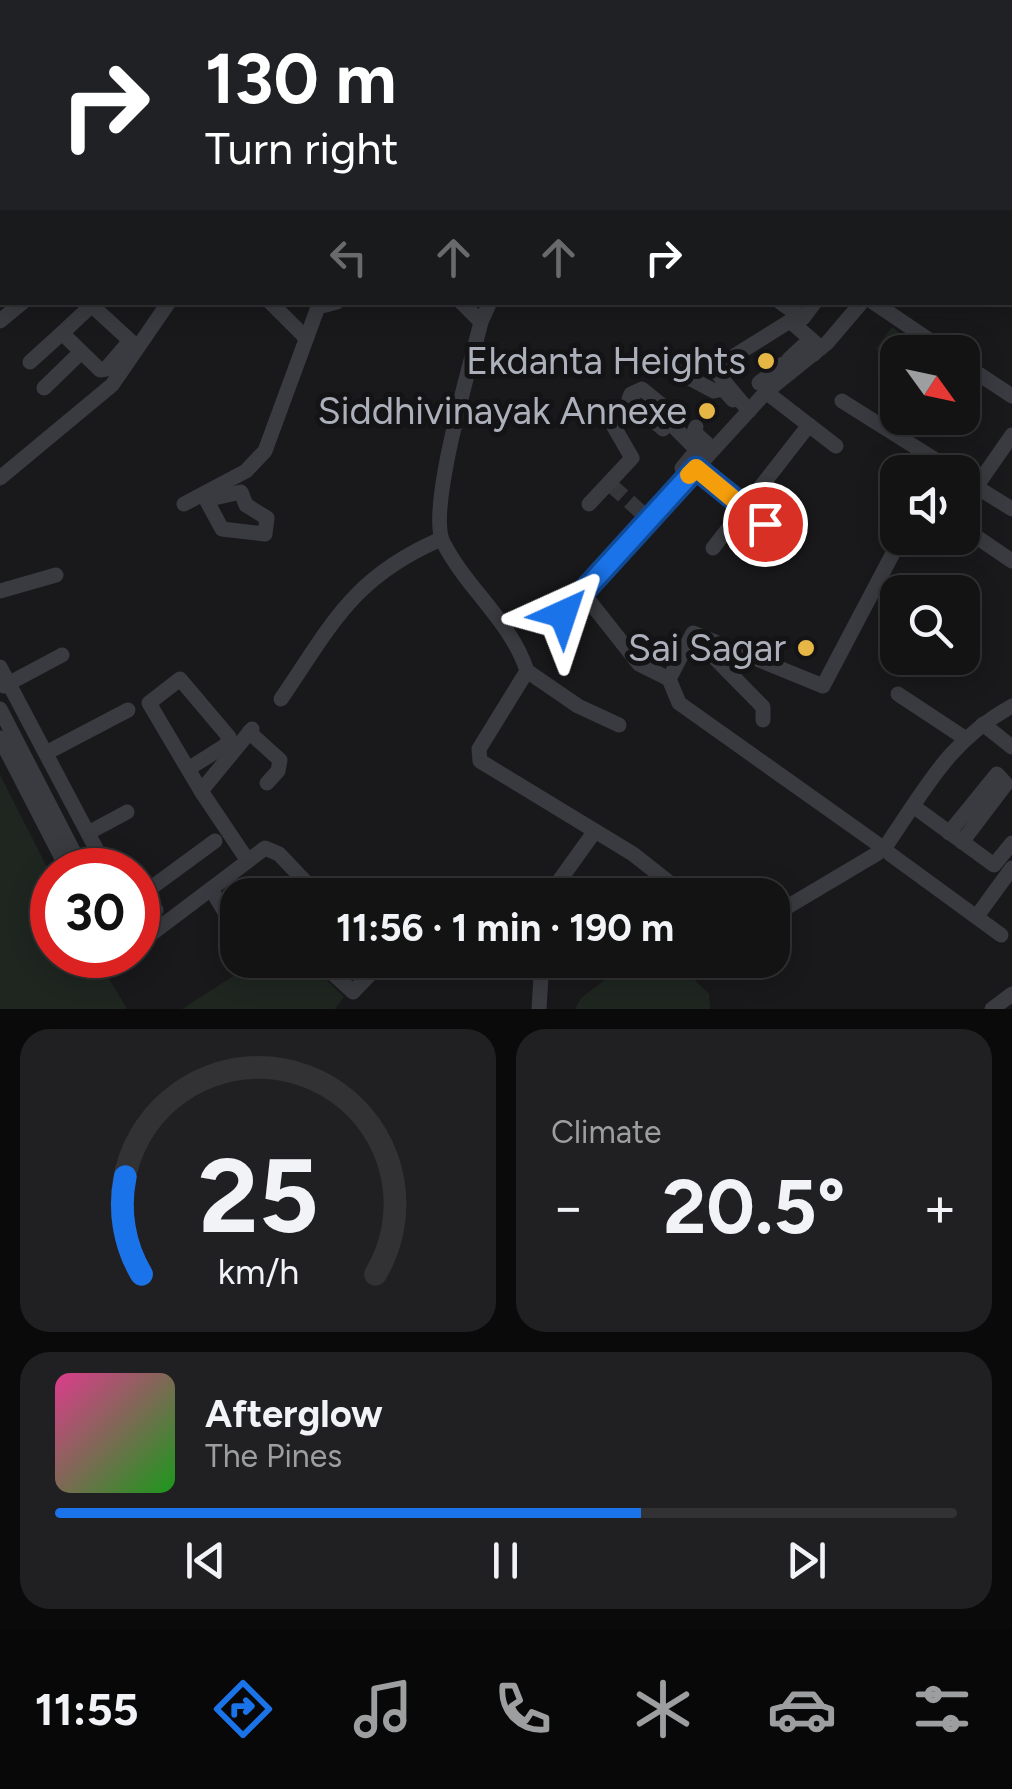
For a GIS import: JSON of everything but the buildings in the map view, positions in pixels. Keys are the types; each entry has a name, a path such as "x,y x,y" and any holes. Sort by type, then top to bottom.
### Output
{"street":[{"path":"30,362 89,305"},
{"path":"91,305 134,344"},
{"path":"62,334 103,370 134,344 166,305"},
{"path":"273,305 305,337"},
{"path":"184,504 204,498 246,471 265,450 305,337 318,308 328,305"},
{"path":"464,305 480,322"},
{"path":"488,305 480,322 441,489 440,539 519,649 527,672 578,706 619,726"},
{"path":"784,305 803,318 813,305"},
{"path":"772,377 818,351 859,305"},
{"path":"877,305 922,335"},
{"path":"744,411 718,374 726,361 790,321 818,351"},
{"path":"0,478 83,414 112,384 134,344"},
{"path":"563,614 772,377 803,346 818,351"},
{"path":"44,388 81,352"},
{"path":"663,364 714,390 723,389 744,411"},
{"path":"980,375 1012,396"},
{"path":"772,377 808,425 836,446"},
{"path":"842,402 927,455"},
{"path":"670,422 704,454 744,507 786,540"},
{"path":"713,548 808,425"},
{"path":"589,504 632,457 614,426"},
{"path":"696,426 694,432 704,454"},
{"path":"980,471 1012,435"},
{"path":"980,488 1012,509"},
{"path":"281,700 339,614 372,576 440,539"},
{"path":"980,539 1012,561"},
{"path":"669,679 694,633 823,686 892,555"},
{"path":"0,591 56,575"},
{"path":"580,595 590,602 639,664 669,679 680,703 747,745 1001,936"},
{"path":"701,714 680,692 676,675 696,642 763,707 766,718 747,745"},
{"path":"4,686 62,655"},
{"path":"0,667 4,686 99,848"},
{"path":"527,672 479,749 480,760 595,831 661,878"},
{"path":"188,769 226,746 229,737 191,687 177,679 149,704 188,769 205,786 248,861"},
{"path":"898,694 963,737"},
{"path":"790,905 884,849 963,737 1012,706"},
{"path":"0,709 72,848"},
{"path":"46,753 128,710"},
{"path":"983,724 1012,747"},
{"path":"230,764 251,731 280,760 278,771 267,783"},
{"path":"0,738 57,848"},
{"path":"205,786 248,750"},
{"path":"205,786 223,795"},
{"path":"913,806 994,865 1012,842"},
{"path":"88,832 126,812"},
{"path":"561,878 595,831"},
{"path":"160,880 215,841"},
{"path":"160,927 248,861 272,848 301,878"},
{"path":"976,916 1012,868"},
{"path":"211,888 220,903"},
{"path":"338,978 353,992 365,978"},
{"path":"539,1009 541,978"},
{"path":"992,1009 1012,994"}],"shaded area":[{"path":"892,327 902,335 886,335"},
{"path":"0,775 37,848 30,848 30,978 109,978 127,1009 0,1009"},
{"path":"230,978 324,978 344,997 335,1009 182,1009"},
{"path":"607,978 693,978 709,994 710,1009 575,1009 581,998"}],"tunnel":[{"path":"612,486 643,514"}],"slow traffic":[{"path":"689,475 696,468 732,498"}],"place":[{"name":"Ekdanta Heights","path":"766,361"},
{"name":"Siddhivinayak Annexe","path":"707,411"},
{"name":"Sai Sagar","path":"806,648"}],"route":[{"path":"563,614 696,468 765,524"}]}
